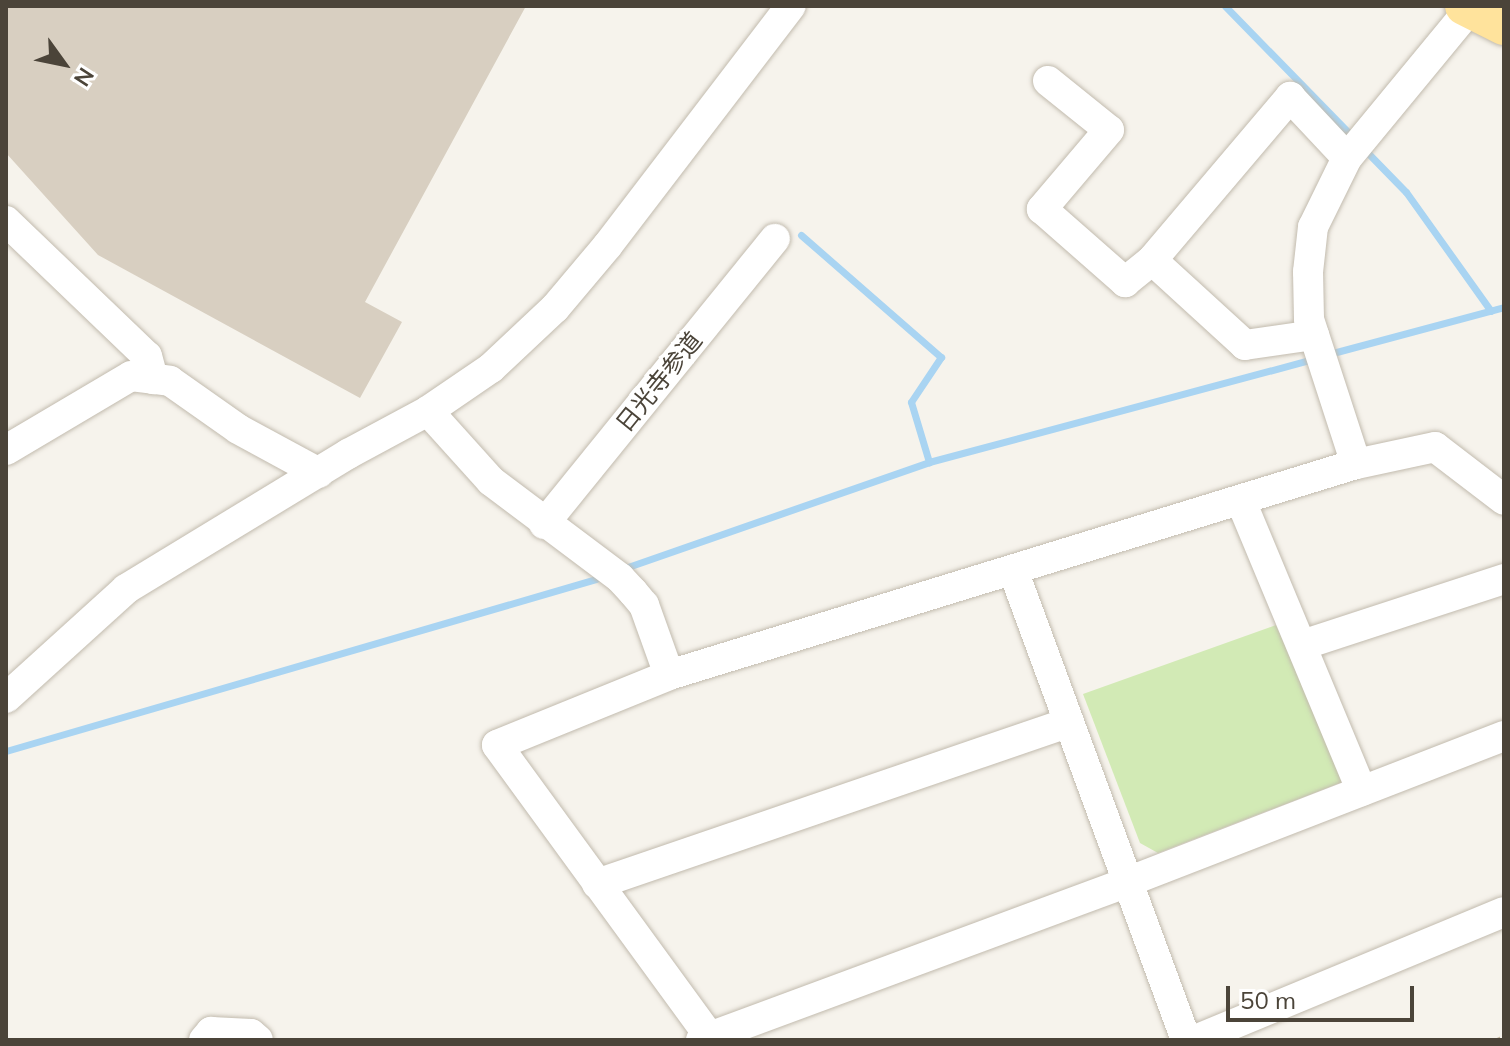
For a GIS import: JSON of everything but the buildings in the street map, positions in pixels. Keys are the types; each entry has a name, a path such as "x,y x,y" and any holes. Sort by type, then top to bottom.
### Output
{"main road":[{"path":"1467,8 1504,26"}],"street":[{"path":"6,698 126,589 428,411 491,368 555,308 608,245 791,6"},
{"path":"1356,464 1309,319 1308,272 1313,227 1347,158 1467,8"},
{"path":"1048,81 1109,130 1042,209 1125,282 1152,260 1290,97 1347,158"},
{"path":"6,221 147,356 153,379"},
{"name":"日光寺参道","path":"544,524 775,239"},
{"path":"1152,260 1245,345 1314,335"},
{"path":"6,450 131,376 170,381 238,429 319,473"},
{"path":"428,411 491,481 544,524 620,578 633,592 644,605 669,675"},
{"path":"1504,500 1435,447 1356,464 669,675 497,745 707,1038 1130,881 1504,736"},
{"path":"1241,501 1362,791"},
{"path":"1013,570 1186,1040"},
{"path":"1302,645 1504,579"},
{"path":"597,884 1069,722"},
{"path":"1195,1040 1504,912"},
{"path":"204,1040 211,1032 251,1034 258,1040"}],"path":[{"path":"1497,1040 1504,1037"}],"green space":[{"path":"1276,625 1345,781 1158,853 1140,843 1083,694"}],"waterway":[{"path":"1225,6 1353,137"},
{"path":"1364,149 1406,192 1491,311"},
{"path":"801,235 941,357 911,402 929,462"},
{"path":"1329,354 1504,307"},
{"path":"625,568 929,462 1313,359"},
{"path":"6,751 596,579"}]}
